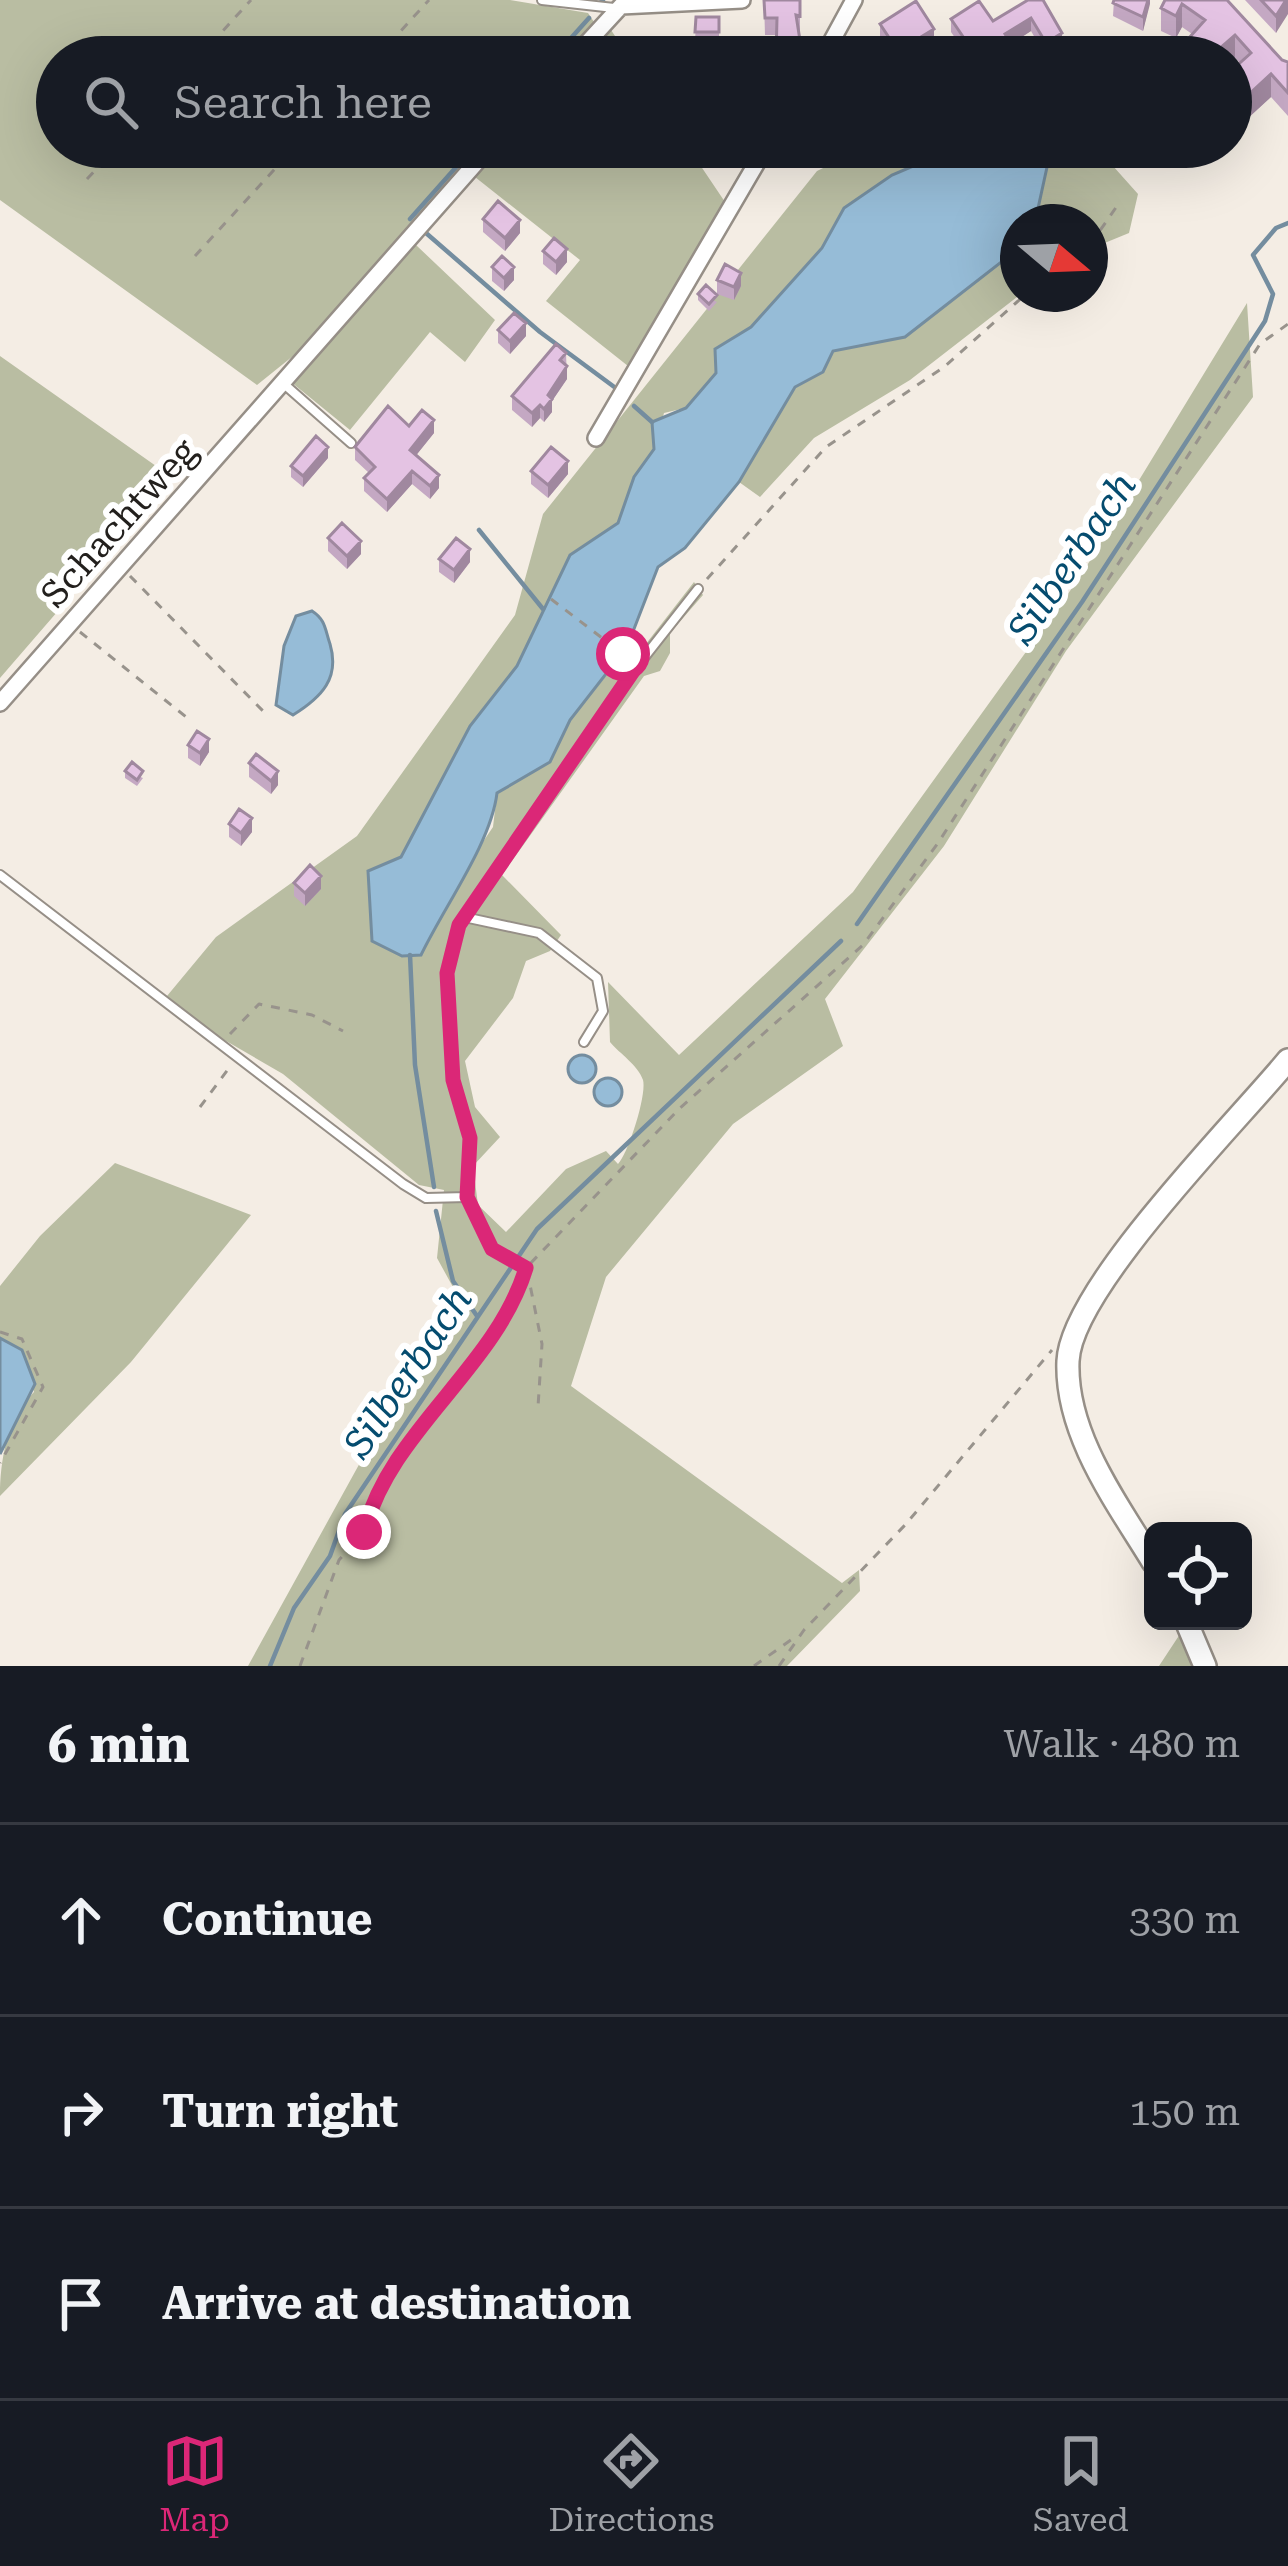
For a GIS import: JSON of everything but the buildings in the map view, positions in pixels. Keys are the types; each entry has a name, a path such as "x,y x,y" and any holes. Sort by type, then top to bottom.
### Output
{"street":[{"path":"593,36 622,3 742,0"},
{"path":"834,36 854,0"},
{"name":"Schachtweg","path":"0,703 472,168"},
{"path":"596,438 658,324 753,168"},
{"path":"1144,1546 1084,1436 1071,1394 1070,1346 1079,1318 1103,1281 1288,1060"},
{"path":"1190,1630 1205,1666"}],"lane":[{"path":"542,0 604,11 622,3"},
{"path":"283,383 351,443"},
{"path":"0,875 403,1184 426,1198 467,1197 470,1138 453,1080 447,973 464,917 638,664 685,599 698,589"},
{"path":"464,917 539,933 597,978 603,1011 584,1042"}],"path":[{"path":"218,36 250,0"},
{"path":"396,36 429,0"},
{"path":"88,179 98,168"},
{"path":"195,256 276,168"},
{"path":"1108,219 1117,206"},
{"path":"698,589 826,447 944,367 1005,312"},
{"path":"300,1666 333,1588 339,1560 364,1532 370,1508 395,1463 498,1333 526,1268 680,1108 863,946 938,843 1260,344 1288,324"},
{"path":"120,566 264,712"},
{"path":"551,599 638,664"},
{"path":"70,623 190,720"},
{"path":"220,1044 259,1004 312,1015 343,1031"},
{"path":"200,1107 237,1057"},
{"path":"467,1197 492,1249 526,1268 542,1345 538,1407"},
{"path":"0,1332 22,1339 43,1387 0,1463"},
{"path":"779,1666 804,1630 1002,1415 1043,1358 1057,1346 1070,1346"},
{"path":"754,1666 804,1630"}],"green space":[{"path":"0,0 510,0 588,13 594,22 582,36 36,36 36,168 463,168 303,348 257,385 0,200"},
{"path":"483,168 702,168 725,202 628,366 546,301 580,260 475,177"},
{"path":"908,168 844,208 822,248 751,327 715,349 716,373 685,408 664,413 654,449 634,477 618,523 570,555 517,666 470,726 401,858 421,955 457,880 493,827 497,793 550,762 570,720 618,661 628,667 694,582 703,595 670,633 670,653 660,671 644,676 502,875 561,935 550,951 526,961 513,998 465,1061 475,1107 500,1137 473,1166 478,1205 506,1232 566,1169 606,1151 618,1164 627,1149 643,1080 610,1042 608,982 679,1055 853,892 1080,577 1247,303 1253,397 1066,651 944,846 825,999 843,1046 733,1124 606,1277 571,1386 842,1583 859,1570 860,1591 787,1666 248,1666 372,1441 465,1309 437,1258 444,1190 419,1185 283,1074 214,1034 167,996 216,937 357,836 515,615 543,514 817,171"},
{"path":"1047,168 1115,168 1138,194 1129,233 1108,242 1108,204 1039,204"},
{"path":"416,245 495,320 465,362 430,332 350,430 291,382"},
{"path":"1000,263 1000,310 910,380 814,438 760,497 739,482 795,387 823,372 832,351 905,337"},
{"path":"0,356 173,478 0,678"},
{"path":"115,1163 251,1215 131,1362 0,1496 7,1440 17,1414 34,1392 22,1350 0,1338 0,1286 40,1236"},
{"path":"1182,1631 1195,1666 1159,1666"}],"water":[{"path":"908,168 1047,168 1039,204 1000,204 1000,263 905,337 833,351 823,372 795,387 739,482 685,548 658,567 627,647 570,720 550,762 497,793 477,853 421,955 402,956 372,941 368,871 401,857 470,726 517,666 570,555 618,523 634,477 654,449 652,422 686,408 716,373 715,349 751,327 822,248 844,208"},
{"path":"312,611 324,626 333,667 320,694 293,715 276,705 284,646 296,616"},
{"path":"582,1055 592,1059 596,1069 592,1079 582,1083 572,1079 568,1069 572,1059"},
{"path":"608,1078 618,1082 622,1092 618,1102 608,1106 598,1102 594,1092 598,1082"},
{"path":"0,1338 22,1350 35,1384 0,1454"}],"waterway":[{"path":"573,36 589,18"},
{"path":"410,219 455,168"},
{"name":"Silberbach","path":"857,924 1082,602 1265,321 1273,294 1253,255 1276,228 1288,223"},
{"path":"426,233 540,332 617,389"},
{"path":"634,406 652,422"},
{"path":"479,530 543,609"},
{"name":"Silberbach","path":"270,1666 294,1608 330,1556 345,1514 537,1229 841,941"},
{"path":"410,955 415,1065 434,1187"},
{"path":"436,1211 453,1281 477,1316"}],"route":[{"path":"364,1532 370,1508 395,1463 498,1333 526,1268 492,1249 467,1197 470,1138 453,1080 447,973 459,925 638,664 623,654"}]}
